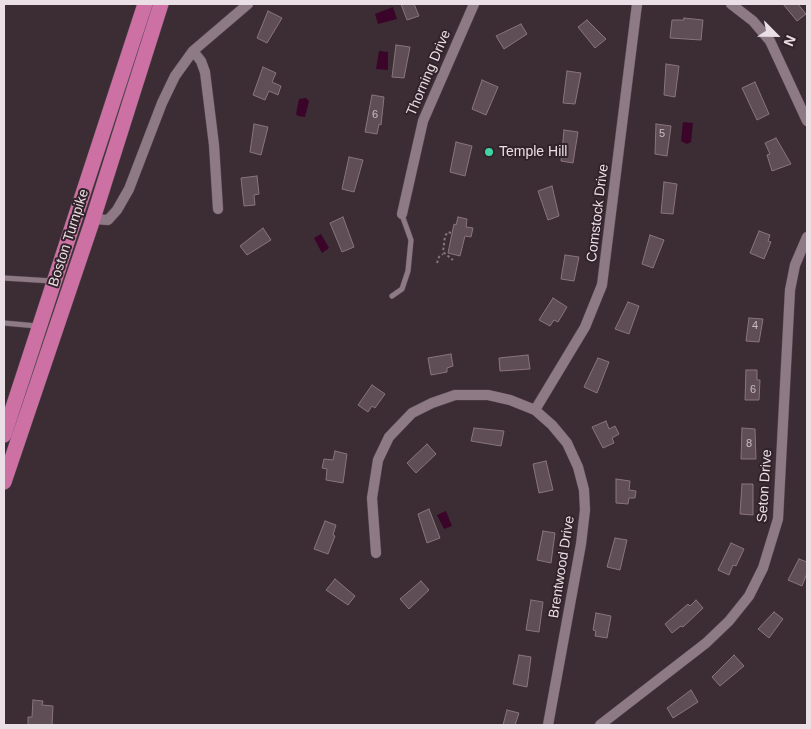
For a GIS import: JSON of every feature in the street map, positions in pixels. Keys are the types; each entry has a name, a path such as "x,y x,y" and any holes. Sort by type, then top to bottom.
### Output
{"highway":[{"name":"Boston Turnpike","path":"4,435 145,4"},
{"name":"Boston Turnpike","path":"4,482 92,219 161,4"}],"street":[{"path":"92,219 108,220 117,210 129,189 162,103 175,76 193,51 248,4"},
{"name":"Thorning Drive","path":"402,214 425,116 474,4"},
{"name":"Comstock Drive","path":"535,410 586,327 602,285 637,4"},
{"path":"731,4 753,21 770,41 807,120"},
{"path":"193,51 201,61 205,72 214,144 218,209"},
{"name":"Seton Drive","path":"600,725 701,647 729,621 749,596 763,568 778,519 790,290 795,265 807,238"},
{"name":"Brentwood Drive","path":"376,553 372,498 374,474 382,448 402,421 432,403 466,394 499,397 535,410 552,425 567,443 578,467 584,490 585,510 581,544 548,725"}],"lane":[{"path":"392,296 402,289 408,271 411,240 402,214"},
{"path":"4,278 55,282"},
{"path":"4,323 40,327"}],"path":[{"path":"444,254 444,238 448,232 451,233"},
{"path":"444,254 453,260"},
{"path":"437,263 439,257 444,254"}],"shaded area":[{"path":"393,7 397,19 378,24 375,14"},
{"path":"379,51 388,52 388,70 376,69"},
{"path":"306,98 309,101 305,117 298,116 296,114 299,99"},
{"path":"683,122 693,123 691,142 687,144 681,141"},
{"path":"321,234 329,248 322,253 314,238"},
{"path":"446,511 452,526 444,529 437,515"}],"building":[{"path":"401,4 414,4 419,16 407,20"},
{"path":"783,4 798,4 806,14 797,21"},
{"path":"268,11 282,18 267,43 257,38"},
{"path":"684,18 703,20 701,40 670,38 672,20 684,20"},
{"path":"587,20 606,39 595,48 578,27"},
{"path":"521,24 527,34 504,49 496,36"},
{"path":"396,45 410,47 404,78 392,77"},
{"path":"666,64 679,66 675,97 664,95"},
{"path":"263,67 276,73 272,82 281,86 278,95 269,91 265,100 253,95"},
{"path":"567,71 581,73 575,104 563,103"},
{"path":"482,80 498,87 486,115 472,109"},
{"path":"755,82 769,114 757,120 742,88"},
{"path":"372,95 384,97 381,125 379,124 377,134 365,132"},
{"path":"254,124 268,127 261,155 250,152"},
{"path":"656,124 671,126 667,156 655,154"},
{"path":"564,130 578,132 573,163 561,161"},
{"path":"776,138 791,164 772,171 767,155 770,154 765,143"},
{"path":"456,142 472,146 465,176 450,172"},
{"path":"349,157 363,160 354,192 342,189"},
{"path":"257,176 259,194 254,195 255,205 244,206 241,178"},
{"path":"664,182 677,184 673,214 661,213"},
{"path":"552,186 559,216 548,220 538,191"},
{"path":"343,217 354,247 342,252 330,223"},
{"path":"458,217 467,219 466,227 473,228 471,237 465,236 460,256 448,253 454,224 456,225"},
{"path":"263,228 271,240 247,255 240,246"},
{"path":"759,231 770,235 768,241 771,242 764,259 750,253"},
{"path":"650,235 664,240 653,268 642,264"},
{"path":"565,255 579,257 574,281 561,279"},
{"path":"553,298 567,307 558,322 554,320 550,326 539,320"},
{"path":"628,302 639,306 629,334 615,329"},
{"path":"749,318 763,319 759,342 746,341"},
{"path":"451,354 453,366 447,368 447,372 431,375 428,358"},
{"path":"528,355 530,369 500,371 499,358"},
{"path":"598,358 609,362 597,393 584,387"},
{"path":"746,370 757,370 757,380 760,380 759,400 745,400"},
{"path":"372,385 385,394 375,408 372,406 368,412 358,405"},
{"path":"606,421 609,429 615,426 619,434 612,438 614,443 603,448 592,427"},
{"path":"474,428 504,431 501,446 471,441"},
{"path":"742,428 755,429 756,459 741,459"},
{"path":"427,444 436,454 416,473 407,463"},
{"path":"335,451 347,454 343,483 326,480 327,469 322,468 324,459 333,460"},
{"path":"546,461 553,490 539,493 533,464"},
{"path":"616,479 630,481 629,490 636,491 635,498 629,498 628,504 616,503"},
{"path":"742,484 753,484 753,515 740,514"},
{"path":"429,509 440,538 427,543 418,514"},
{"path":"325,521 336,525 333,535 335,536 328,554 314,549"},
{"path":"543,531 555,533 551,563 537,560"},
{"path":"615,538 627,540 620,570 607,567"},
{"path":"731,543 744,549 736,566 733,565 729,575 718,570"},
{"path":"799,559 807,562 807,573 802,586 788,580"},
{"path":"335,579 355,596 348,605 326,590"},
{"path":"421,581 429,590 409,609 400,599"},
{"path":"531,600 543,602 539,632 526,630"},
{"path":"696,600 703,608 683,627 681,626 672,633 665,624 688,604 690,606"},
{"path":"774,612 783,619 769,638 758,629"},
{"path":"596,613 611,616 607,638 595,636 596,631 593,630"},
{"path":"519,655 531,657 527,687 513,684"},
{"path":"734,655 744,666 720,686 712,677"},
{"path":"691,690 698,702 673,718 667,708"},
{"path":"33,700 43,701 42,705 53,706 52,725 28,725 28,717 32,717"},
{"path":"507,710 519,713 515,725 503,725"}],"place":[{"name":"Temple Hill","path":"489,152"}]}
